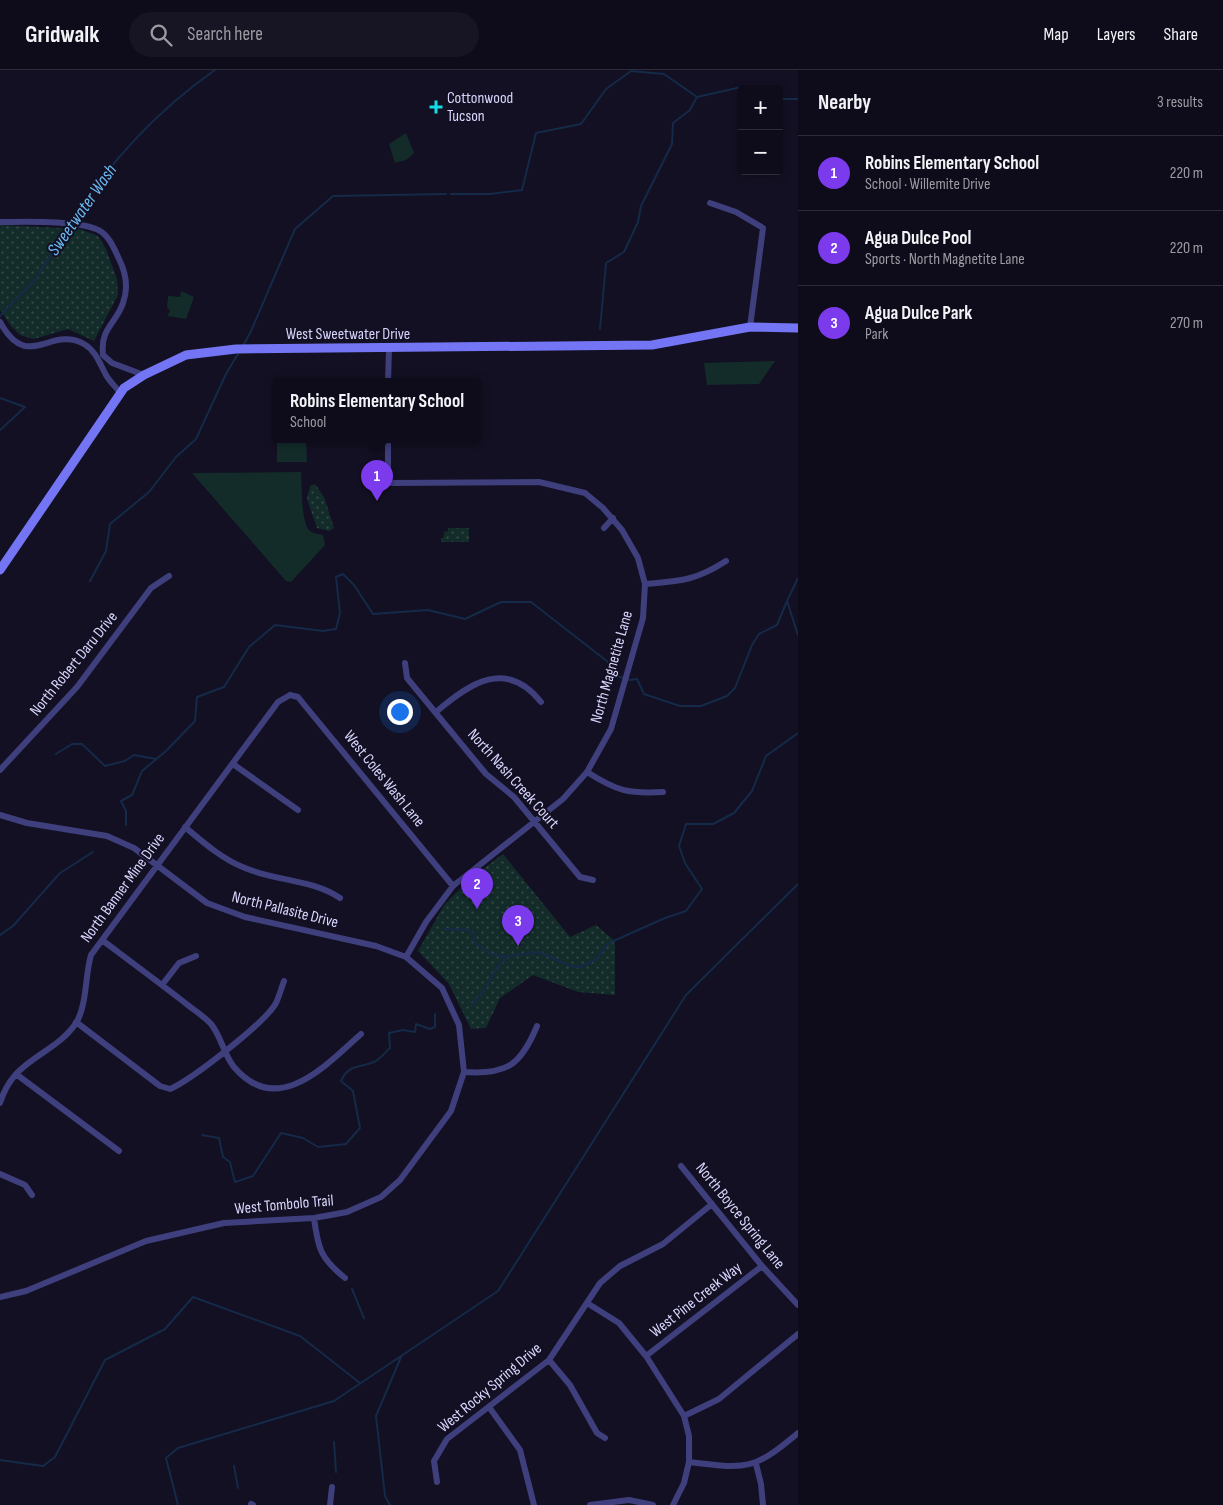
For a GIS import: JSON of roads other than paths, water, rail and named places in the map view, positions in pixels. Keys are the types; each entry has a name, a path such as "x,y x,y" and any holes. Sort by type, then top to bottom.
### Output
{"street":[{"path":"710,203 736,212 763,228 750,327"},
{"path":"0,222 81,225 98,229 110,241 127,275 123,303 101,342 103,355 112,363 144,375"},
{"path":"0,322 8,337 23,346 40,347 57,340 70,338 85,345 99,359 107,375 121,394"},
{"name":"West Sweetwater Drive","path":"0,570 124,388 144,375 186,355 236,349 652,345 750,327 798,328"},
{"path":"388,349 388,378"},
{"name":"North Magnetite Lane","path":"388,443 388,483 539,482 585,493 614,518 638,558 645,584 643,618 611,728 587,772 563,799 453,886 426,922 406,957"},
{"path":"604,528 614,518"},
{"path":"645,584 685,581 706,574 726,561"},
{"name":"North Robert Daru Drive","path":"0,770 76,687 151,588 169,576"},
{"name":"North Nash Creek Court","path":"405,663 407,678 486,774 514,797 580,878 593,880"},
{"path":"436,712 460,691 474,683 489,679 503,678 515,681 530,688 541,702"},
{"name":"North Banner Mine Drive","path":"0,1103 3,1093 16,1074 32,1058 58,1042 76,1022 84,1000 85,975 91,955 278,702 289,692"},
{"name":"West Coles Wash Lane","path":"289,692 298,697 453,886"},
{"path":"233,764 298,810"},
{"path":"587,772 612,787 636,794 663,792"},
{"name":"North Pallasite Drive","path":"0,815 27,824 107,836 134,848 207,903 238,914 376,946 406,957"},
{"path":"185,827 218,854 245,868 328,890 340,898"},
{"path":"102,940 211,1024 232,1065 242,1076 264,1088 296,1085 318,1072 361,1034"},
{"path":"162,985 179,963 196,956"},
{"name":"West Tombolo Trail","path":"0,1297 26,1291 146,1240 224,1223 314,1218 347,1212 381,1198 400,1180 451,1111 464,1072 459,1025 442,988 406,957"},
{"path":"76,1022 164,1088 170,1089 226,1051 261,1021 275,1005 284,982"},
{"path":"464,1072 485,1073 504,1068 519,1059 528,1048 536,1026"},
{"path":"16,1074 119,1151"},
{"name":"North Boyce Spring Lane","path":"681,1166 762,1266 798,1305"},
{"path":"0,1174 26,1185 32,1195"},
{"name":"West Rocky Spring Drive","path":"437,1482 434,1461 447,1439 549,1360 609,1274 663,1244 712,1204"},
{"path":"314,1218 318,1248 331,1267 345,1278"},
{"name":"West Pine Creek Way","path":"646,1356 762,1266"},
{"path":"587,1303 619,1323 646,1356 684,1416 689,1436 689,1462 684,1483 673,1505"},
{"path":"684,1416 719,1399 798,1334"},
{"path":"549,1360 570,1385 597,1433 604,1438"},
{"path":"488,1406 520,1450 534,1505"},
{"path":"689,1462 731,1468 756,1464 798,1434"},
{"path":"756,1464 761,1484 763,1505"},
{"path":"330,1505 332,1487"},
{"path":"590,1505 629,1500 653,1505"}],"waterway":[{"name":"Sweetwater Wash","path":"72,221 118,158 154,120 215,70"},
{"path":"451,194 490,194 522,190 536,133 581,124 606,89 631,71 664,74 697,97"},
{"path":"600,329 606,263 624,252 638,222 641,206 672,144 673,123 690,110 697,97 738,88"},
{"path":"783,99 798,99"},
{"path":"243,346 295,229 333,196 446,194"},
{"name":"Sweetwater Wash","path":"0,316 35,280 69,225"},
{"path":"90,581 106,551 110,524 149,492 176,457 196,439 226,374 239,352"},
{"path":"0,398 25,407 0,430"},
{"path":"126,825 126,811 121,801 132,795 142,771 166,751 195,721 197,697 224,687 249,647 275,625 323,631 336,629 340,613 336,577 343,574 354,585 373,614 428,610 465,619 501,602 531,602 608,662 614,675 630,680 637,679 644,694 680,706 701,706 727,696 735,688 752,645 759,634 777,625 787,601"},
{"path":"798,578 787,601 798,635"},
{"path":"471,1006 484,991 497,967 508,956 539,952 570,966 580,967 595,960 609,943 665,918 686,911 702,889 685,863 679,846 686,824 713,824 734,813 752,791 766,756 798,733"},
{"path":"56,754 72,744 82,744 105,766 125,761 134,755 156,759"},
{"path":"0,935 13,926 60,873 93,852"},
{"path":"178,1505 166,1458 178,1448 334,1401 498,1291 686,995 798,884"},
{"path":"445,929 468,930 474,934 474,942 490,954 506,957"},
{"path":"202,1135 219,1138 223,1157 230,1162 235,1182 253,1176 281,1133 303,1138 318,1147 346,1144 360,1128 353,1091 341,1081 344,1076 351,1069 369,1064 380,1058 390,1048 389,1033 403,1030 415,1032 416,1024 430,1029 435,1027 435,1014"},
{"path":"352,1289 364,1318"},
{"path":"0,1460 43,1466 55,1457 105,1360 165,1329 193,1297 300,1336 360,1383"},
{"path":"390,1505 385,1496 376,1416 401,1357"},
{"path":"334,1442 336,1472"},
{"path":"234,1466 238,1488"}],"place":[{"name":"Cottonwood Tucson","path":"436,107"},
{"name":"Robins Elementary School","path":"377,501"},
{"name":"Agua Dulce Pool","path":"477,909"},
{"name":"Agua Dulce Park","path":"518,946"}]}
